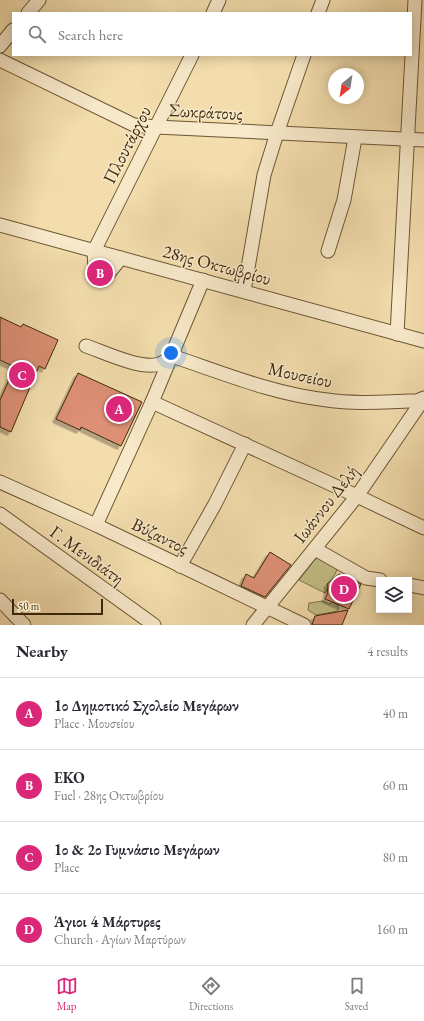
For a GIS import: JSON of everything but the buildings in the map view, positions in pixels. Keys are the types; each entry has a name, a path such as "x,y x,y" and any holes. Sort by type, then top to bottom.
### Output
{"street":[{"path":"29,12 38,0"},
{"path":"213,12 219,0"},
{"path":"318,12 322,0"},
{"path":"412,52 415,0 424,2"},
{"path":"0,46 12,31"},
{"name":"Πλουτάρχου","path":"94,255 192,56"},
{"path":"244,292 263,181 277,133 304,56"},
{"path":"397,334 412,56"},
{"name":"Σωκράτους","path":"0,60 134,125 355,138 424,140"},
{"path":"328,251 344,200 355,138"},
{"name":"28ης Οκτωβρίου","path":"0,225 118,262 203,280 424,341"},
{"path":"94,255 95,270 108,274 118,262"},
{"path":"96,525 152,402 203,280"},
{"path":"86,346 139,364 151,366 160,364 172,356"},
{"name":"Μουσείου","path":"172,356 240,379 307,397 361,402 416,401 424,398"},
{"name":"Ιωάννου Δελή","path":"253,625 357,496 420,404 424,401"},
{"path":"152,402 424,528"},
{"path":"180,566 215,504 245,444"},
{"name":"Βύζαντος","path":"0,482 96,525 304,625"},
{"name":"Γ. Μενιδιάτη","path":"0,514 154,625"},
{"path":"314,549 366,578 376,579"},
{"path":"412,586 424,588"},
{"path":"0,600 24,625"}],"shaded area":[{"path":"317,557 338,568 325,593 299,580"},
{"path":"323,601 329,604 333,602 338,605 338,611 316,615 308,610 309,603"}],"place":[{"name":"EKO","path":"100,273"},
{"name":"1ο & 2ο Γυμνάσιο Μεγάρων","path":"22,375"},
{"name":"1ο Δημοτικό Σχολείο Μεγάρων","path":"119,409"},
{"name":"Άγιοι 4 Μάρτυρες","path":"344,589"}]}
